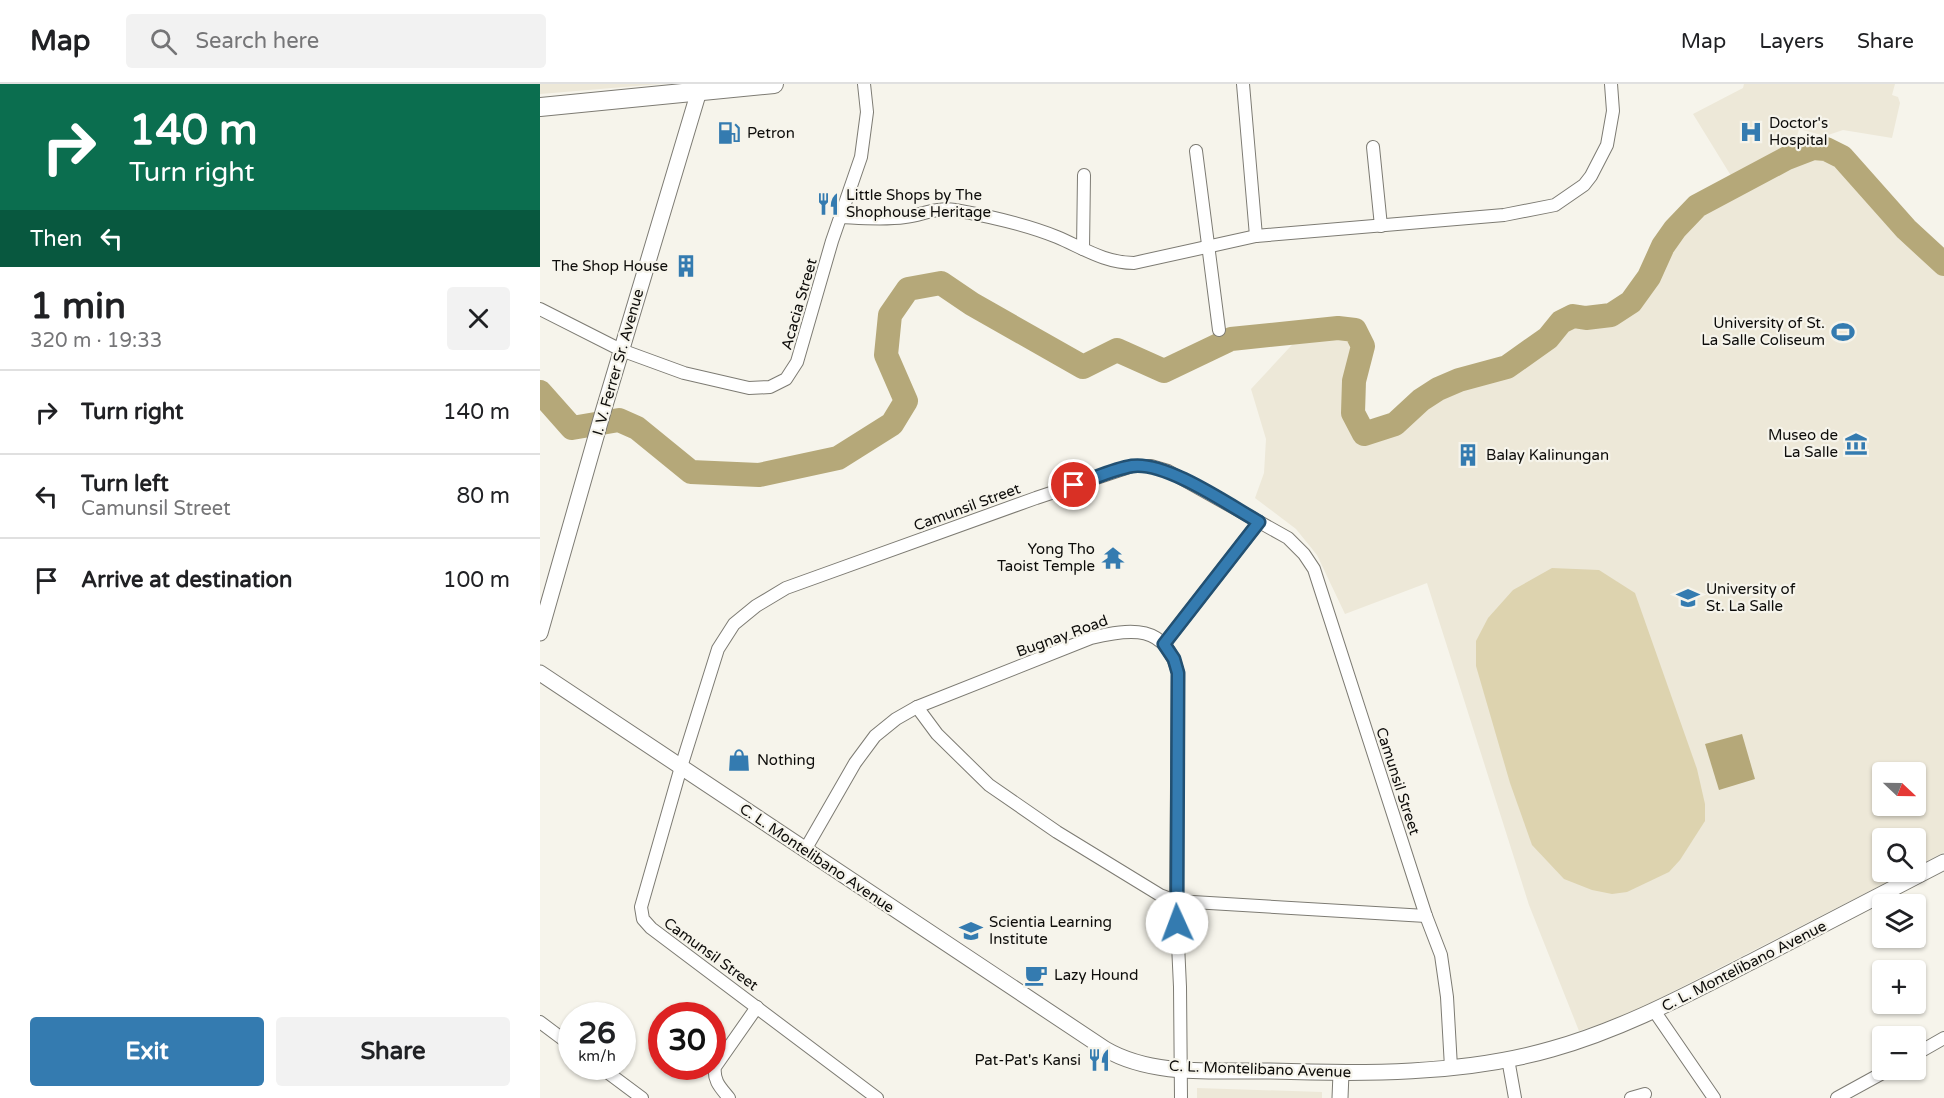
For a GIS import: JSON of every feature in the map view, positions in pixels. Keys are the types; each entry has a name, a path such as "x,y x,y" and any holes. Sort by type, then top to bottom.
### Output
{"main road":[{"path":"540,106 700,86 774,84"}],"street":[{"name":"Acacia Street","path":"540,309 621,351 684,374 748,388 770,387 786,379 797,362 861,157 867,112 864,84"},
{"path":"1243,84 1256,236"},
{"path":"841,217 907,217 931,210 952,210 1025,226 1056,237 1101,258 1120,263 1134,263 1256,236 1504,215 1555,205 1584,185 1606,145 1613,111 1611,84"},
{"name":"I. V. Ferrer Sr. Avenue","path":"540,633 700,86"},
{"path":"1373,147 1381,226"},
{"path":"1196,151 1219,330"},
{"path":"1083,249 1084,175"},
{"name":"Camunsil Street","path":"877,1098 651,928 641,914 681,767 718,649 734,624 756,606 786,588 1132,466 1151,466 1168,471 1288,538 1304,554 1314,569 1426,916 1441,955 1447,998 1451,1067"},
{"path":"1181,1098 1180,987 1176,901 1178,673 1174,659 1164,644 1259,522"},
{"name":"Bugnay Road","path":"805,850 855,763 874,736 896,718 917,707 1091,638 1118,632 1144,632 1164,644"},
{"name":"C. L. Montelibano Avenue","path":"540,673 1105,1049 1129,1061 1181,1070 1341,1073 1451,1067 1550,1050 1590,1038 1655,1012 1944,862"},
{"path":"917,707 937,734 989,785 1057,832 1143,886 1176,901 1426,916"},
{"path":"729,1098 717,1084 714,1076 715,1067 757,1007"},
{"path":"1655,1012 1714,1098"},
{"path":"540,1022 558,1036"},
{"path":"1926,1048 1944,1038"},
{"path":"1508,1059 1515,1098"},
{"path":"1340,1098 1341,1073"},
{"path":"1837,1098 1872,1079"},
{"path":"618,1080 642,1098"},
{"path":"1631,1098 1645,1094"}],"shaded area":[{"path":"540,84 660,84 540,94"},
{"name":"Doctor's Hospital","path":"1744,84 1895,84 1892,95 1898,97 1900,103 1892,138 1843,130 1825,136 1799,129 1793,152 1733,179 1693,114 1743,88"},
{"name":"University of St. La Salle","path":"1813,148 1826,149 1842,157 1906,229 1944,264 1944,852 1926,862 1926,828 1872,828 1872,882 1887,882 1625,1016 1579,1031 1529,905 1427,583 1345,614 1317,555 1296,529 1255,498 1264,473 1266,439 1251,389 1303,333 1338,328 1355,330 1363,346 1354,381 1353,413 1364,434 1395,424 1421,400 1438,389 1459,380 1507,367 1548,338 1561,322 1573,316 1586,318 1611,315 1631,302 1649,277 1663,246 1675,229 1697,206 1787,158"},
{"path":"1552,568 1599,570 1635,593 1697,769 1705,804 1705,821 1680,860 1669,872 1627,892 1612,894 1592,890 1564,879 1532,845 1510,783 1476,666 1476,641 1488,618 1513,590"},
{"path":"1742,734 1755,779 1719,790 1705,744"},
{"path":"1197,1088 1322,1092 1322,1098 1197,1098"}],"waterway":[{"path":"540,392 572,428 619,420 637,428 691,472 759,475 838,458 892,424 906,401 886,355 890,315 908,289 941,283 972,304 1083,367 1117,350 1164,371 1231,339 1338,328 1355,330 1363,346 1354,381 1353,413 1364,434 1395,424 1421,400 1438,389 1459,380 1507,367 1548,338 1561,322 1573,316 1586,318 1611,315 1631,302 1649,277 1663,246 1675,229 1697,206 1787,158 1813,148 1826,149 1842,157 1906,229 1944,264"}],"place":[{"name":"Doctor's Hospital","path":"1751,132"},
{"name":"Petron","path":"729,133"},
{"name":"Little Shops by The Shophouse Heritage","path":"828,204"},
{"name":"The Shop House","path":"686,266"},
{"name":"University of St. La Salle Coliseum","path":"1843,332"},
{"name":"Museo de La Salle","path":"1856,444"},
{"name":"Balay Kalinungan","path":"1468,455"},
{"name":"Yong Tho Taoist Temple","path":"1113,558"},
{"name":"University of St. La Salle","path":"1688,598"},
{"name":"Nothing","path":"739,760"},
{"name":"Scientia Learning Institute","path":"971,931"},
{"name":"Lazy Hound","path":"1036,975"},
{"name":"Pat-Pat's Kansi","path":"1099,1060"}],"route":[{"path":"1074,485 1132,466 1151,466 1168,471 1259,522 1164,644 1174,659 1178,673 1177,923"}]}
